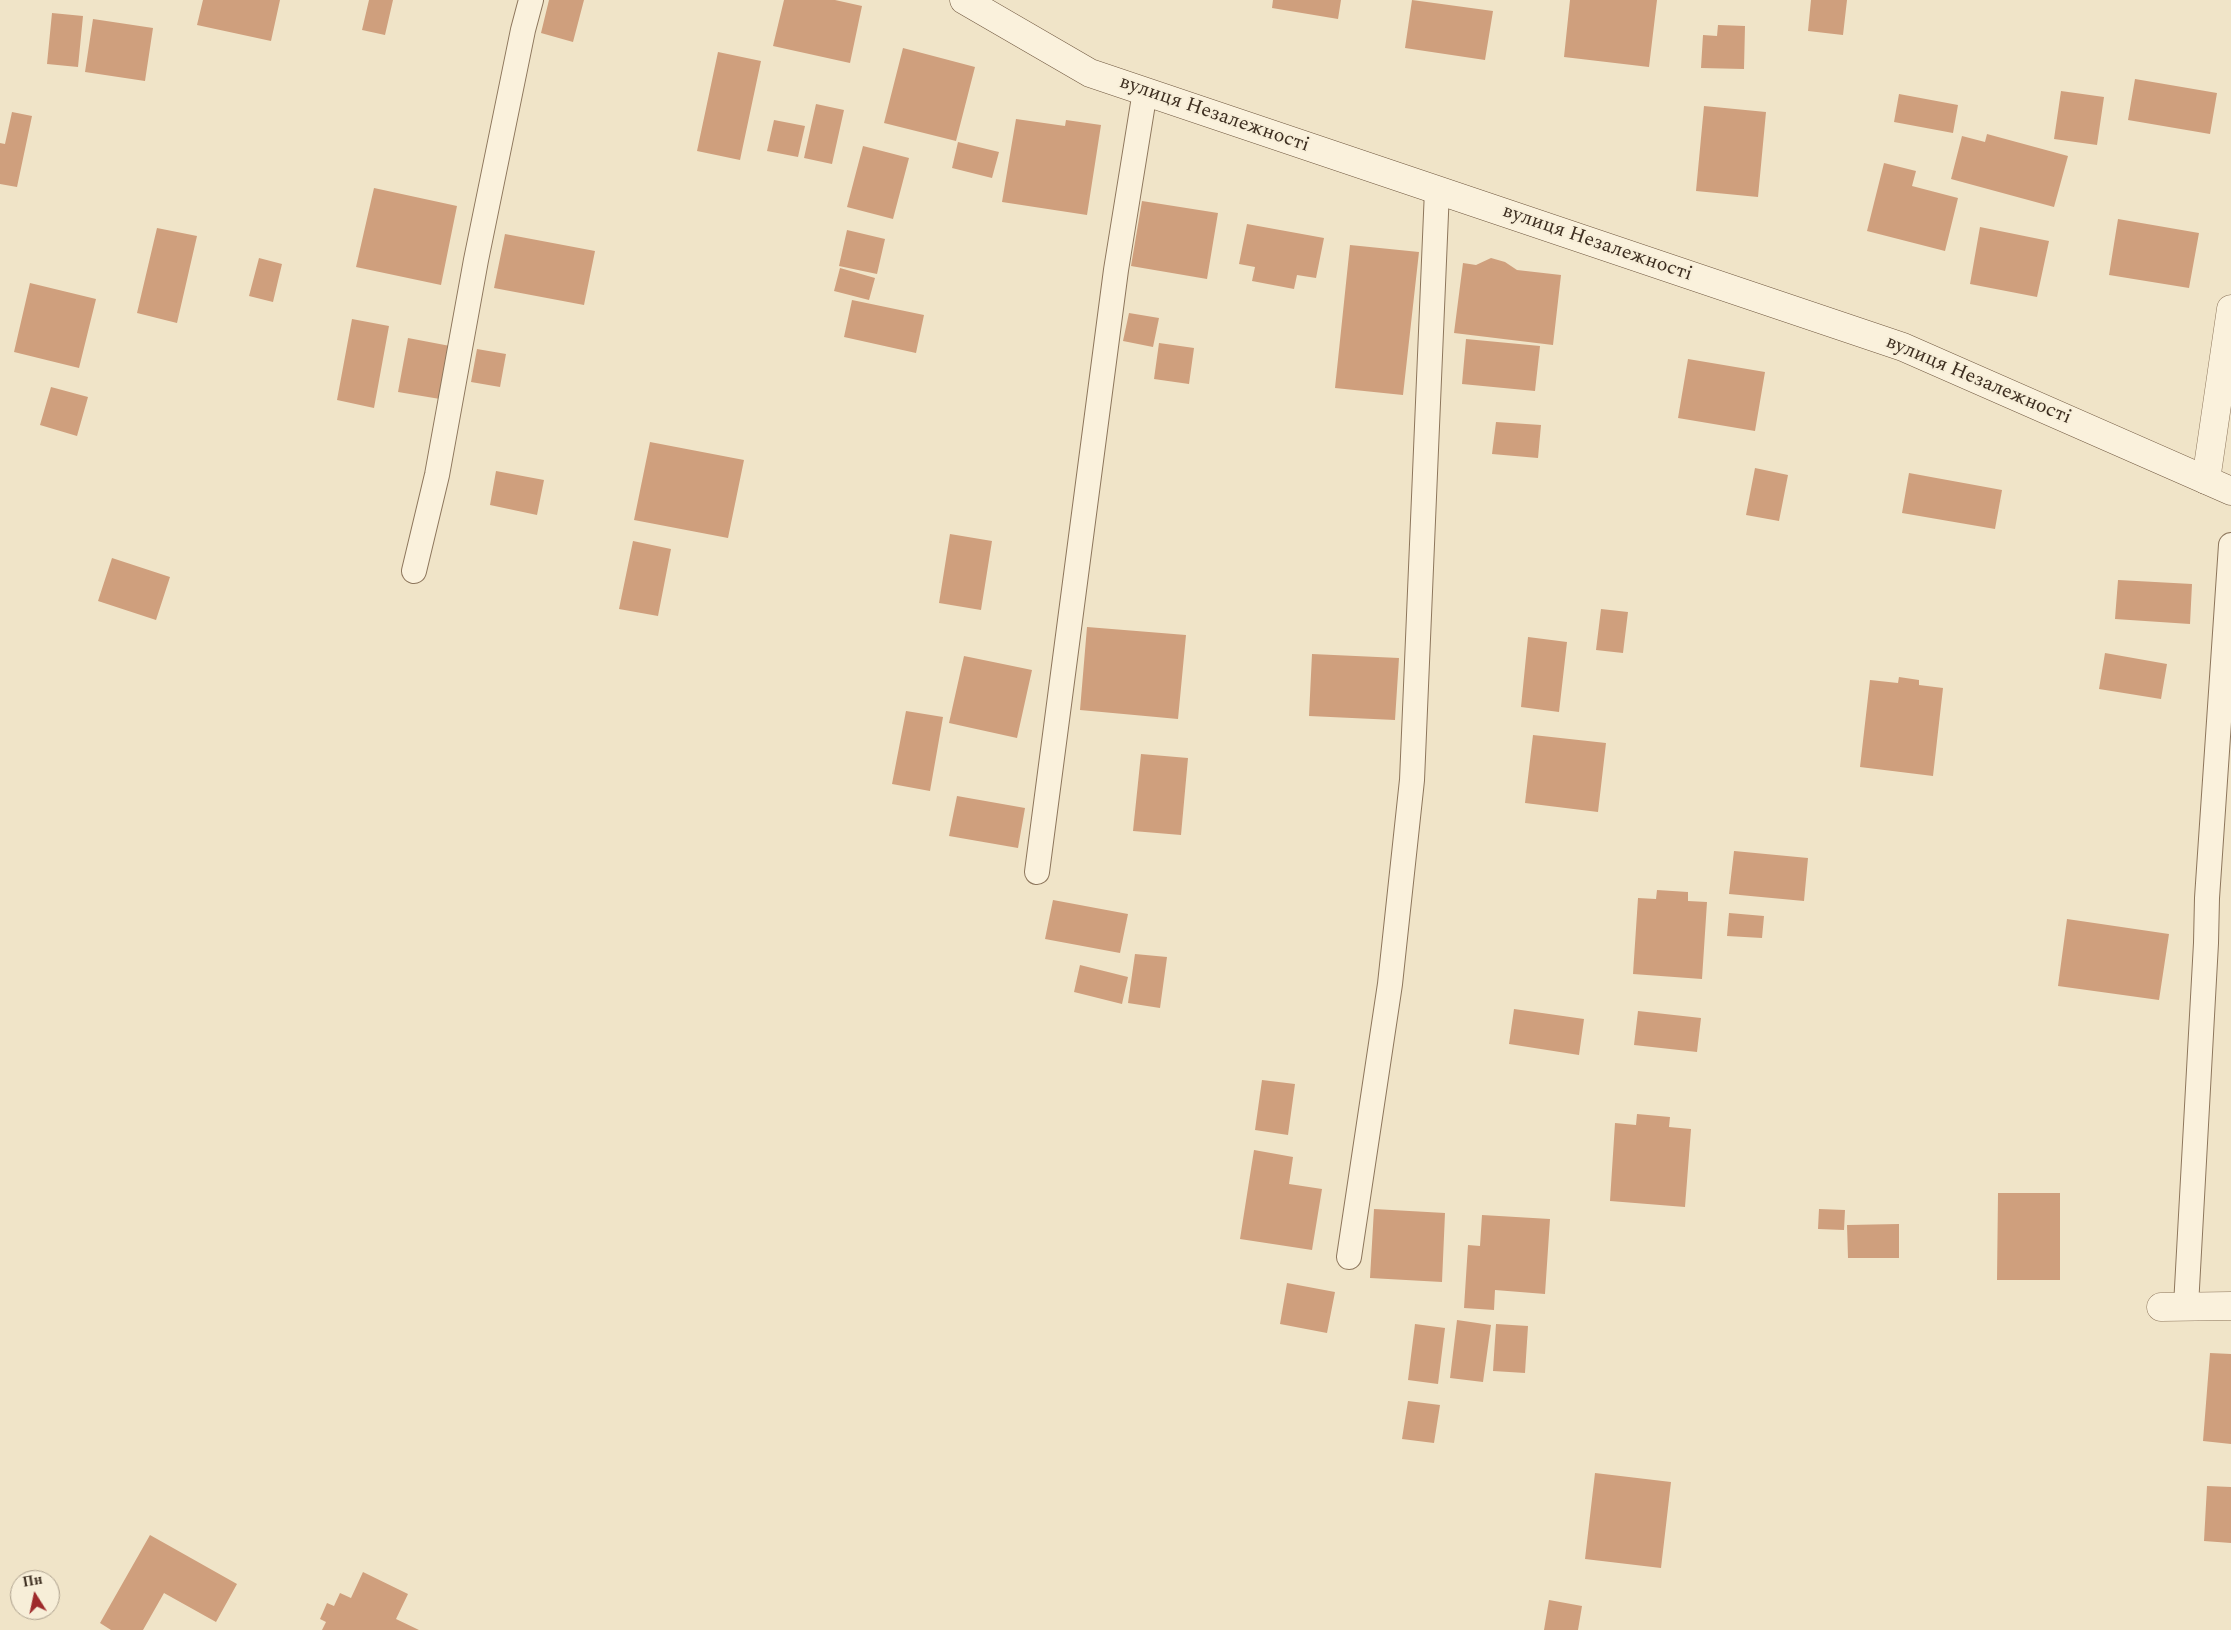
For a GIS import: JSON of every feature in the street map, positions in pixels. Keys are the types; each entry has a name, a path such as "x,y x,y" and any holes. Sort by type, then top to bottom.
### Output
{"street":[{"name":"вулиця Незалежності","path":"964,0 1090,73 1903,347 2231,491"},
{"path":"2206,480 2231,309"},
{"path":"2173,1306 2231,1306"}],"lane":[{"path":"414,571 437,475 476,260 531,0"},
{"path":"1037,872 1116,270 1145,91"},
{"path":"1349,1257 1390,984 1412,780 1437,190"},
{"path":"2173,1306 2206,943 2207,898 2231,545"}],"building":[{"path":"203,0 280,0 271,41 197,25"},
{"path":"369,0 393,0 385,35 362,30"},
{"path":"549,0 584,0 573,42 541,33"},
{"path":"784,0 835,0 862,6 850,63 773,46"},
{"path":"1273,0 1341,0 1338,19 1272,8"},
{"path":"1412,0 1493,11 1485,60 1405,48"},
{"path":"1570,0 1657,0 1649,67 1564,57"},
{"path":"1811,0 1847,0 1843,35 1808,31"},
{"path":"52,13 83,16 78,67 47,64"},
{"path":"93,19 153,28 145,81 85,72"},
{"path":"1718,25 1745,26 1744,69 1701,68 1703,35 1717,36"},
{"path":"903,48 975,67 956,141 884,123"},
{"path":"718,52 761,61 740,160 697,151"},
{"path":"2135,79 2217,93 2210,134 2128,120"},
{"path":"2061,91 2104,97 2097,145 2054,139"},
{"path":"1899,94 1958,105 1953,133 1894,122"},
{"path":"816,104 844,110 832,164 804,158"},
{"path":"1704,106 1766,112 1758,197 1696,191"},
{"path":"12,112 32,116 17,187 0,184 0,143 5,144"},
{"path":"1016,119 1065,126 1066,120 1101,125 1087,215 1002,202"},
{"path":"774,120 805,126 798,157 767,151"},
{"path":"1987,134 2068,156 2054,207 1951,179 1962,136 1985,142"},
{"path":"958,142 999,152 992,178 952,168"},
{"path":"863,146 909,158 893,219 847,207"},
{"path":"1884,163 1916,171 1912,186 1958,198 1945,251 1867,231"},
{"path":"374,188 457,206 441,285 356,267"},
{"path":"1142,201 1218,213 1207,279 1131,266"},
{"path":"2118,219 2199,233 2189,288 2109,275"},
{"path":"1247,224 1324,238 1316,278 1297,275 1294,289 1252,281 1255,267 1239,264"},
{"path":"1980,227 2049,241 2037,297 1970,284"},
{"path":"157,228 197,236 177,323 137,313"},
{"path":"847,230 885,239 877,274 839,266"},
{"path":"505,234 595,251 584,305 494,288"},
{"path":"1350,245 1419,252 1403,395 1335,388"},
{"path":"259,258 282,264 273,302 249,296"},
{"path":"1491,258 1505,262 1517,270 1561,275 1553,345 1454,333 1463,263 1476,265"},
{"path":"840,268 875,278 869,300 834,291"},
{"path":"30,283 96,299 79,368 14,352"},
{"path":"852,300 924,315 916,353 844,337"},
{"path":"1129,313 1159,318 1153,347 1123,341"},
{"path":"352,319 389,326 374,408 337,400"},
{"path":"408,338 450,346 440,399 398,392"},
{"path":"1466,339 1540,346 1535,391 1462,384"},
{"path":"1159,343 1194,348 1189,384 1154,379"},
{"path":"477,349 506,354 500,387 471,382"},
{"path":"1688,359 1765,372 1755,431 1678,418"},
{"path":"51,387 88,397 77,436 40,425"},
{"path":"1496,422 1541,425 1538,458 1492,454"},
{"path":"650,442 744,460 728,538 634,520"},
{"path":"1755,468 1788,475 1779,521 1746,515"},
{"path":"496,471 544,480 537,515 490,505"},
{"path":"1909,473 2002,490 1995,529 1902,513"},
{"path":"950,534 992,541 981,610 939,603"},
{"path":"633,541 671,549 658,616 619,609"},
{"path":"112,558 170,577 156,620 98,601"},
{"path":"2118,580 2192,584 2190,624 2115,619"},
{"path":"1601,609 1628,612 1623,653 1596,650"},
{"path":"1087,627 1186,635 1178,719 1080,710"},
{"path":"1528,637 1567,642 1559,712 1521,707"},
{"path":"2105,653 2167,664 2161,699 2099,689"},
{"path":"1312,654 1399,658 1395,720 1309,716"},
{"path":"964,656 1032,670 1017,738 949,723"},
{"path":"1899,677 1919,680 1919,685 1943,688 1933,776 1860,767 1870,680 1898,683"},
{"path":"906,711 943,717 930,791 892,784"},
{"path":"1533,735 1606,743 1598,812 1525,803"},
{"path":"1141,754 1188,758 1181,835 1133,831"},
{"path":"957,796 1025,808 1018,848 949,836"},
{"path":"1734,851 1808,858 1804,901 1729,894"},
{"path":"1657,890 1688,892 1688,901 1707,902 1702,979 1633,974 1638,898 1656,899"},
{"path":"1053,900 1128,914 1120,953 1045,939"},
{"path":"1729,913 1764,916 1762,938 1727,936"},
{"path":"2067,919 2169,934 2159,1000 2058,986"},
{"path":"1135,954 1167,957 1160,1008 1128,1003"},
{"path":"1080,965 1128,977 1122,1004 1074,992"},
{"path":"1514,1009 1584,1019 1579,1055 1509,1044"},
{"path":"1638,1011 1701,1018 1697,1052 1634,1045"},
{"path":"1262,1080 1295,1084 1288,1135 1255,1130"},
{"path":"1637,1114 1670,1117 1669,1127 1691,1129 1685,1207 1610,1201 1615,1123 1636,1125"},
{"path":"1254,1150 1293,1157 1289,1184 1322,1189 1312,1250 1240,1239"},
{"path":"1998,1193 2060,1193 2060,1280 1997,1280"},
{"path":"1374,1209 1445,1213 1442,1282 1370,1278"},
{"path":"1819,1209 1845,1210 1844,1230 1818,1229"},
{"path":"1482,1215 1550,1219 1545,1294 1495,1290 1494,1310 1464,1308 1468,1245 1480,1246"},
{"path":"1899,1224 1899,1258 1848,1258 1847,1225"},
{"path":"1287,1283 1335,1292 1327,1333 1280,1324"},
{"path":"1457,1320 1491,1325 1483,1382 1450,1378"},
{"path":"1415,1324 1445,1328 1438,1384 1408,1380"},
{"path":"1496,1324 1528,1326 1525,1373 1493,1371"},
{"path":"2210,1353 2231,1354 2231,1444 2203,1441"},
{"path":"1408,1401 1440,1405 1434,1443 1402,1439"},
{"path":"1595,1473 1671,1482 1661,1568 1585,1559"},
{"path":"2207,1486 2231,1487 2231,1543 2204,1541"},
{"path":"150,1535 237,1584 216,1622 164,1593 143,1630 111,1630 100,1623"},
{"path":"363,1572 408,1594 396,1619 419,1630 322,1630 326,1622 320,1619 327,1603 334,1606 340,1593 351,1598"},
{"path":"1549,1600 1582,1606 1578,1630 1544,1630"}]}
